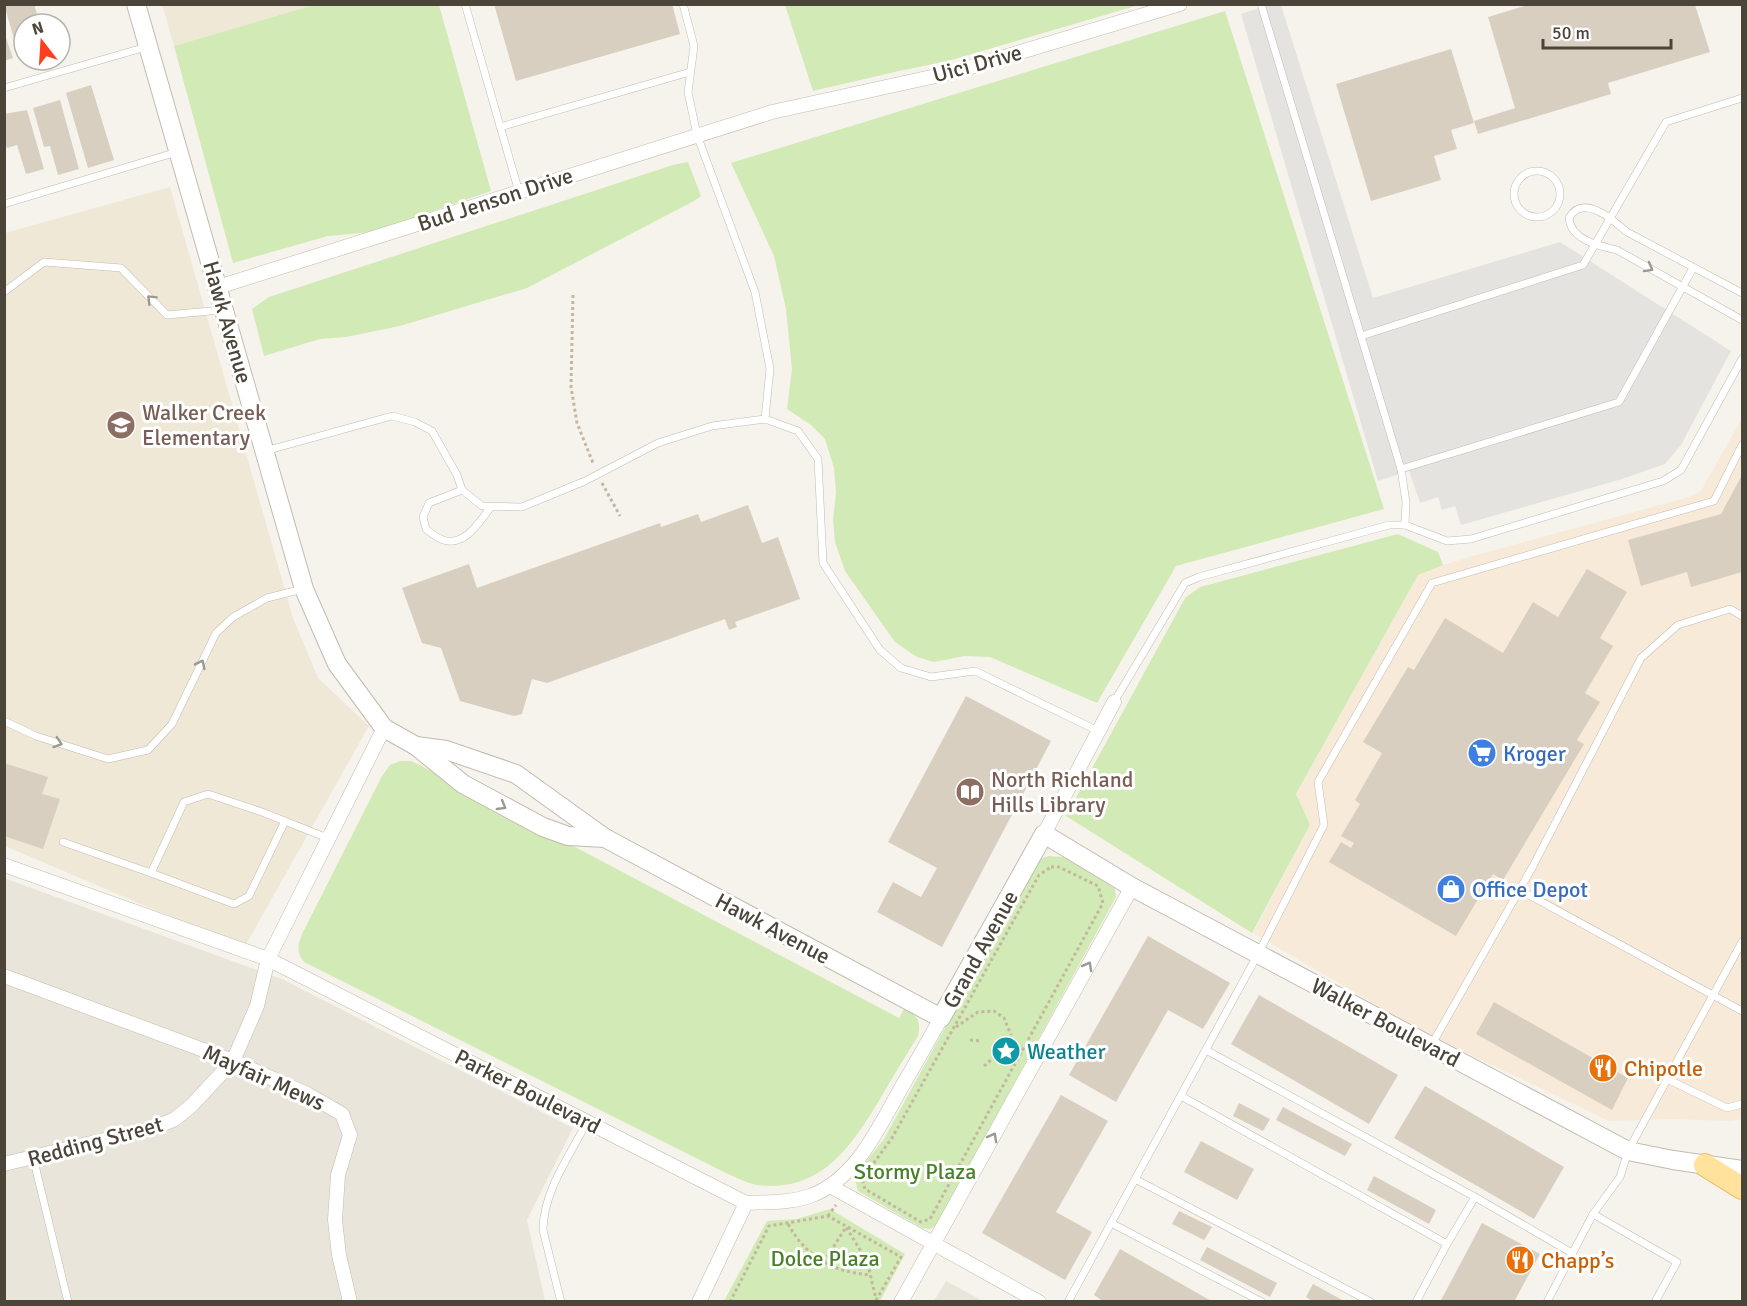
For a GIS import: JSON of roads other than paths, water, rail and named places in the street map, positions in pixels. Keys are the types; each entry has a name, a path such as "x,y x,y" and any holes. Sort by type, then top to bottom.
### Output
{"main road":[{"path":"1705,1165 1743,1188"}],"street":[{"name":"Hawk Avenue","path":"136,4 304,589 337,664 384,728 416,746 463,784 543,827 568,836 605,838"},
{"name":"Uici Drive","path":"772,112 954,72 1180,4"},
{"name":"Bud Jenson Drive","path":"218,287 772,112"},
{"name":"Grand Avenue","path":"831,1186 854,1164 947,1023 1114,702"},
{"name":"Redding Street","path":"4,1164 154,1128 175,1119 198,1100 233,1060 257,1006 268,959 384,728"},
{"name":"Hawk Avenue","path":"416,746 446,750 516,774 605,838 947,1023"},
{"name":"Walker Boulevard","path":"1044,834 1132,887 1628,1150 1743,1170"},
{"name":"Parker Boulevard","path":"4,865 268,959 746,1203 784,1202 810,1196 831,1186"},
{"path":"901,1302 1132,887"},
{"name":"Mayfair Mews","path":"4,976 233,1060 307,1094 342,1114 350,1135 338,1174 335,1220 346,1301"},
{"path":"831,1186 1039,1302"},
{"path":"699,1302 746,1203"}],"lane":[{"path":"465,4 519,192"},
{"path":"683,4 694,46 688,92 697,135 755,292 770,369 765,419"},
{"path":"1261,4 1401,469 1406,494 1404,525"},
{"path":"4,88 149,47"},
{"path":"500,127 690,72"},
{"path":"1361,336 1583,265 1666,122 1743,98"},
{"path":"4,204 179,152"},
{"path":"1536,171 1550,175 1556,180 1561,193 1556,207 1551,213 1536,217 1521,211 1514,197 1517,182 1522,176 1536,171"},
{"path":"1556,207 1570,216"},
{"path":"1743,293 1627,232 1611,218 1594,209 1578,208 1570,216 1569,224 1575,232 1595,244 1617,250 1743,320"},
{"path":"4,292 44,262 110,267 121,268 167,315 224,309"},
{"path":"1401,469 1619,402 1693,267"},
{"path":"1114,702 1185,583 1199,577 1389,525 1404,525 1447,541 1471,538 1663,481 1681,470 1743,359"},
{"path":"265,451 392,416 415,422 432,431 457,475 462,490 482,506 522,507 598,475 658,443 712,426 765,419 798,431 818,459 823,563 880,650 901,668 931,677 975,671 1098,731"},
{"path":"1068,1302 1258,954 1324,825 1318,782 1432,583 1714,501 1743,445"},
{"path":"462,490 429,503 423,518 426,529 442,540 456,541 471,531 491,507"},
{"path":"4,721 36,736 108,759 148,750 172,723 216,633 233,617 267,598 304,589"},
{"path":"1431,1046 1520,890 1641,658 1678,626 1730,609 1743,616"},
{"path":"151,873 184,802 208,794 330,839"},
{"path":"63,842 234,904 249,896 285,821"},
{"path":"1520,890 1743,1011"},
{"path":"1547,1302 1593,1214 1620,1177 1628,1150 1743,942"},
{"path":"1206,1050 1475,1197 1572,1254"},
{"path":"1667,1079 1727,1108 1743,1104"},
{"path":"1181,1096 1447,1244"},
{"path":"561,1302 543,1230 543,1220 545,1208 557,1179 587,1122"},
{"path":"33,1157 68,1302"},
{"path":"1135,1179 1371,1302"},
{"path":"1416,1302 1475,1197"},
{"path":"1593,1214 1677,1262 1655,1302"},
{"path":"1111,1223 1262,1302"}],"place":[{"name":"Walker Creek Elementary","path":"121,425"},
{"name":"Kroger","path":"1482,753"},
{"name":"North Richland Hills Library","path":"970,792"},
{"name":"Office Depot","path":"1451,889"},
{"name":"Weather","path":"1006,1051"},
{"name":"Chipotle","path":"1603,1068"},
{"name":"Chapp’s","path":"1520,1260"}],"park label":[{"name":"Stormy Plaza","path":"915,1171"},
{"name":"Dolce Plaza","path":"825,1258"}]}
